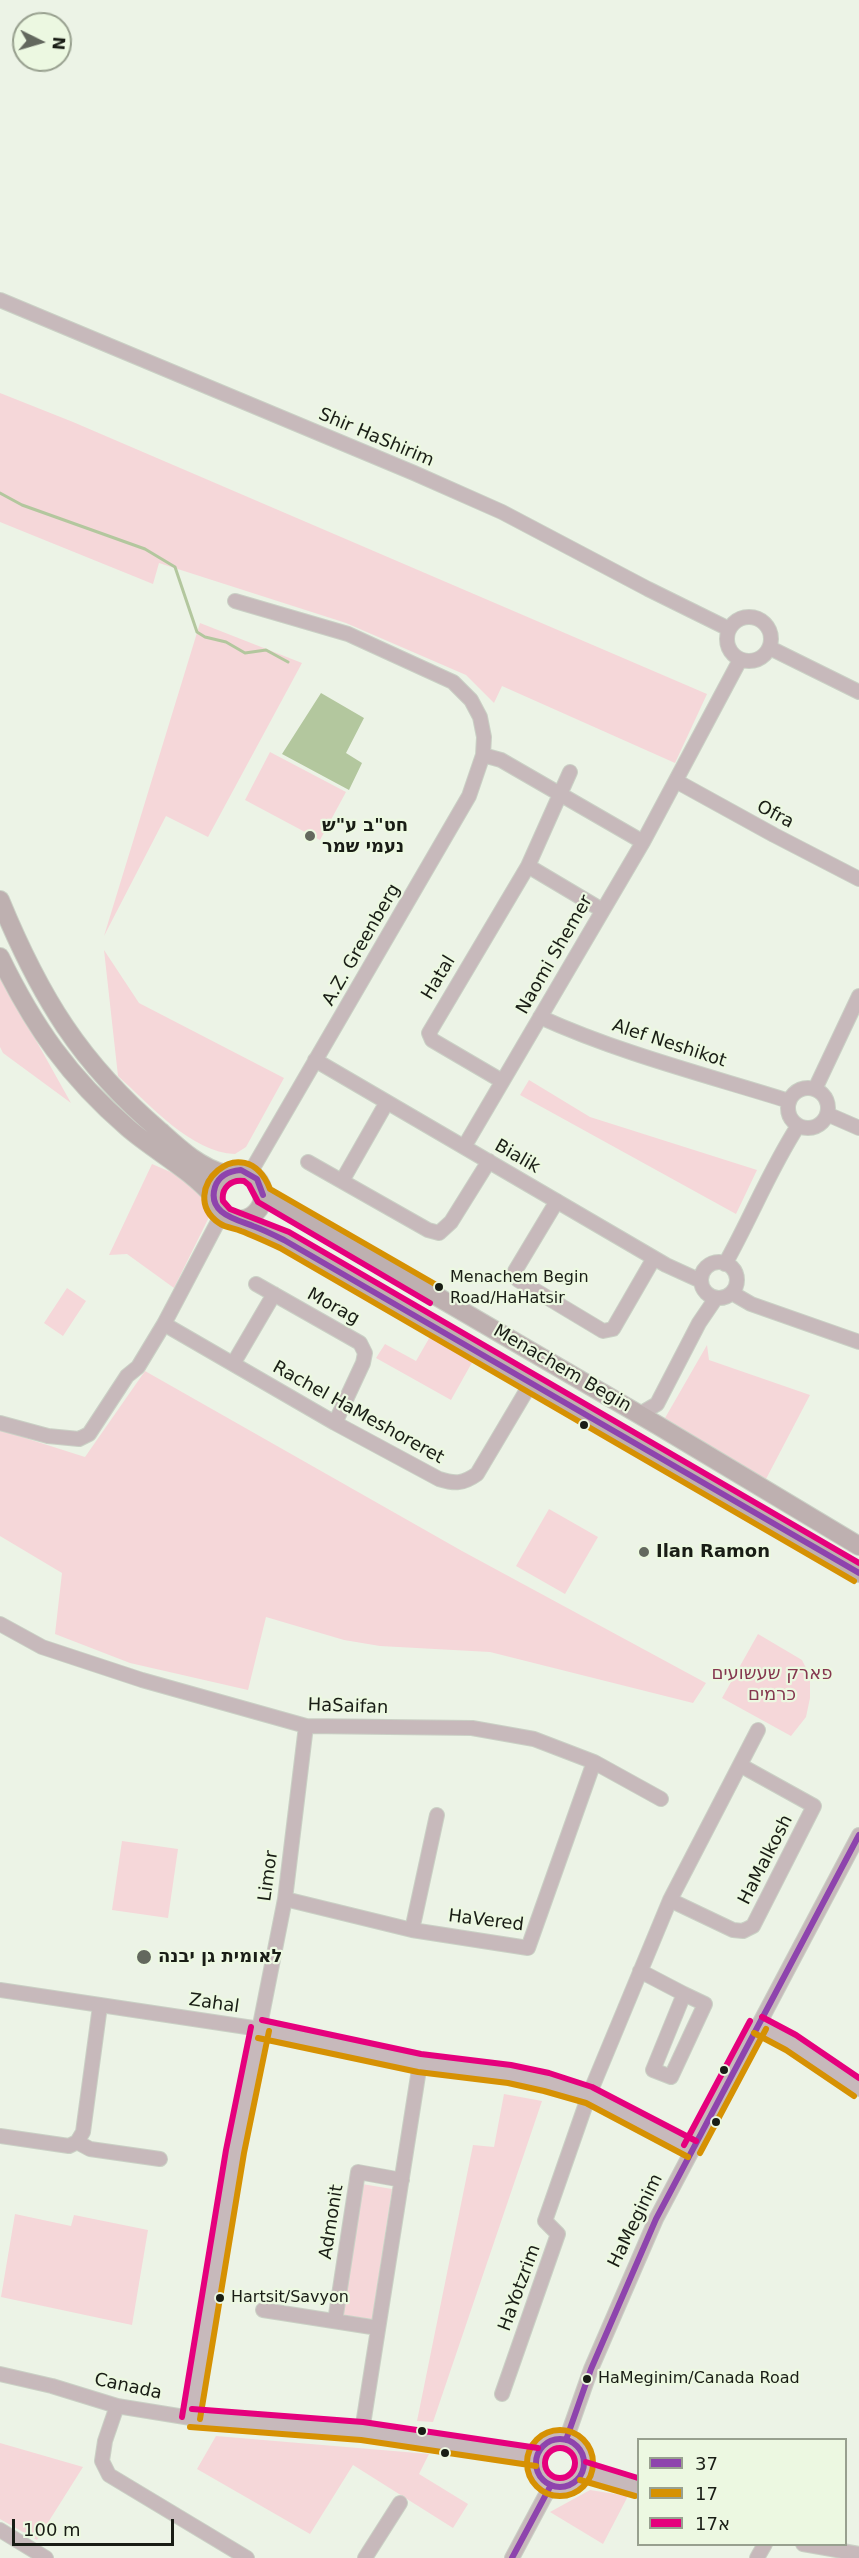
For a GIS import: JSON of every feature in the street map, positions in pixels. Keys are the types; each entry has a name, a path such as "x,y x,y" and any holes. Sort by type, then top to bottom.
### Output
{"main road":[{"path":"0,900 18,943 44,994 75,1043 117,1092 204,1167 225,1174 241,1170 257,1179 263,1195 254,1214 230,1217 217,1208 214,1197 216,1184 225,1174"},
{"path":"0,957 24,1006 79,1083 155,1150 197,1179 214,1197"},
{"name":"Menachem Begin","path":"263,1195 640,1414 859,1546"},
{"name":"Menachem Begin","path":"230,1217 284,1240 859,1573"}],"street":[{"name":"Shir HaShirim","path":"0,300 414,473 501,512 729,629"},
{"name":"A.Z. Greenberg","path":"235,601 348,634 453,682 471,700 480,717 484,737 483,755 477,776 464,805 249,1173"},
{"path":"746,617 761,620 770,631 770,648 760,659 752,662 740,660 728,648 726,640 729,629 738,619 746,617"},
{"path":"770,648 859,692"},
{"name":"Naomi Shemer","path":"464,1147 643,842 740,660"},
{"path":"483,755 492,756 643,842"},
{"name":"Hatal","path":"502,1081 432,1040 429,1033 528,866 570,772"},
{"name":"Ofra","path":"676,781 859,879"},
{"path":"528,866 602,910"},
{"path":"815,1089 859,996"},
{"name":"Alef Neshikot","path":"540,1017 562,1027 649,1057 789,1101"},
{"name":"Bialik","path":"315,1060 708,1290"},
{"path":"815,1089 826,1098 826,1114 820,1124 814,1127 798,1126 790,1118 789,1101 798,1090 815,1089"},
{"path":"342,1181 387,1102"},
{"path":"826,1114 859,1128"},
{"path":"725,1264 798,1126"},
{"path":"308,1162 428,1230 439,1233 451,1222 489,1161"},
{"path":"557,1201 515,1271 518,1280 603,1331 613,1329 654,1258"},
{"path":"0,1423 48,1436 79,1439 90,1434 127,1376 138,1366 230,1217"},
{"path":"640,1414 657,1404 699,1323 708,1290 702,1276 714,1263 725,1264 734,1271 737,1282 732,1293 727,1296 708,1290"},
{"name":"Morag","path":"256,1284 360,1342 365,1353 363,1363 336,1423"},
{"path":"732,1293 751,1304 859,1342"},
{"path":"233,1364 274,1294"},
{"name":"Rachel HaMeshoreret","path":"164,1324 336,1423 439,1479 455,1484 467,1481 477,1474 531,1383"},
{"path":"657,1404 659,1426"},
{"name":"HaSaifan","path":"0,1624 42,1647 142,1680 306,1726 472,1728 534,1739 594,1762 661,1799"},
{"name":"Limor","path":"191,2418 235,2151 285,1899 306,1726"},
{"path":"589,2095 670,1900 758,1730"},
{"name":"HaVered","path":"285,1899 412,1930 528,1948 594,1762"},
{"name":"HaMalkosh","path":"670,1900 733,1930 743,1930 753,1926 814,1806 740,1765"},
{"path":"412,1930 437,1815"},
{"name":"HaMeginim","path":"566,2440 591,2369 625,2285 656,2219 859,1835"},
{"path":"640,1971 705,2004 671,2077 653,2070 684,1994"},
{"name":"Zahal","path":"0,1990 260,2029 420,2064 510,2074 546,2082 589,2095 692,2149"},
{"path":"0,2136 69,2146 77,2142 83,2132 100,2006"},
{"path":"758,2025 791,2042 859,2090"},
{"path":"362,2432 420,2064"},
{"name":"HaYotzrim","path":"502,2394 558,2234 545,2221 589,2095"},
{"path":"77,2142 90,2150 160,2159"},
{"name":"Admonit","path":"335,2321 358,2172 402,2180"},
{"path":"263,2310 378,2328"},
{"name":"Canada","path":"0,2374 52,2386 117,2406 191,2418 362,2432 537,2457"},
{"path":"117,2406 105,2441 102,2461 109,2475 248,2558"},
{"path":"566,2440 579,2448 583,2456 583,2471 574,2483 559,2487 551,2485 541,2477 536,2464 537,2457 545,2445 552,2441 566,2440"},
{"path":"583,2471 637,2486"},
{"path":"512,2558 551,2485"},
{"path":"365,2558 400,2503"},
{"path":"0,2530 46,2558"},
{"path":"814,2546 859,2554"}],"green space":[{"path":"0,393 73,422 707,694 675,763 502,686 494,703 466,675 346,623 159,563 153,584 0,522"},
{"path":"200,623 302,663 208,837 166,816 104,936"},
{"path":"270,752 346,792 320,840 245,800"},
{"path":"104,950 139,1003 284,1078 246,1147 235,1154 219,1152 203,1145 157,1113 118,1076"},
{"path":"0,976 71,1103 3,1053 0,1047"},
{"path":"529,1080 590,1117 757,1170 736,1214 520,1095"},
{"path":"152,1164 182,1177 204,1194 211,1213 174,1288 127,1254 109,1255"},
{"path":"67,1288 86,1301 63,1336 44,1323"},
{"path":"431,1335 474,1359 451,1400 376,1358 385,1344 416,1361"},
{"path":"707,1345 709,1360 810,1395 766,1479 665,1418"},
{"path":"145,1371 462,1551 706,1683 693,1703 490,1652 380,1646 344,1640 266,1617 248,1690 130,1663 55,1634 62,1573 0,1536 0,1430 85,1457"},
{"path":"549,1509 598,1537 565,1594 516,1566"},
{"name":"פארק שעשועים כרמים","path":"758,1634 802,1660 810,1676 810,1698 806,1717 791,1736 722,1698"},
{"path":"122,1841 178,1849 168,1918 112,1910"},
{"path":"504,2094 542,2101 433,2422 417,2421 473,2145 494,2147"},
{"path":"362,2184 392,2189 372,2319 342,2315"},
{"path":"15,2214 71,2226 74,2215 148,2230 132,2325 1,2297"},
{"path":"216,2436 429,2454 419,2474 468,2504 453,2528 353,2465 310,2534 197,2469"},
{"path":"0,2443 83,2467 37,2540 0,2519"},
{"path":"590,2490 628,2496 603,2544 550,2512"}],"shaded area":[{"path":"321,693 364,718 346,753 362,763 349,790 282,754"}],"waterway":[{"path":"0,493 22,505 145,549 175,567 197,632 205,637 226,642 245,653 266,650 288,662"}],"transit line":[{"name":"17","path":"440,1287 270,1189 258,1171 245,1163 231,1163 218,1170 209,1182 204,1196 207,1210 222,1225 280,1248 854,1581"},
{"name":"37","path":"263,1195 257,1179 241,1170 222,1177 215,1187 214,1196 215,1203 224,1214 284,1240 859,1573"},
{"name":"17א","path":"430,1303 258,1202 249,1185 244,1181 235,1181 225,1188 223,1201 230,1209 289,1232 859,1563"},
{"name":"37","path":"566,2440 591,2369 656,2219 859,1835"},
{"name":"17א","path":"762,2017 796,2035 859,2078"},
{"name":"17א","path":"262,2020 421,2054 511,2065 549,2073 592,2087 696,2141"},
{"name":"17א","path":"684,2145 750,2021"},
{"name":"17א","path":"182,2417 226,2150 251,2027"},
{"name":"17","path":"700,2153 766,2029"},
{"name":"17","path":"200,2419 244,2153 269,2031"},
{"name":"17","path":"754,2033 786,2050 854,2096"},
{"name":"17","path":"258,2038 418,2072 508,2083 544,2091 586,2103 688,2157"},
{"name":"17א","path":"192,2409 363,2422 538,2448"},
{"name":"17","path":"190,2427 361,2440 536,2466"},
{"name":"17","path":"560,2430 573,2433 583,2440 590,2450 593,2463 590,2476 583,2486 573,2493 560,2496 547,2493 537,2486 530,2476 527,2463 530,2450 537,2440 547,2433 560,2430"},
{"name":"37","path":"560,2439 577,2446 584,2463 577,2480 560,2487 543,2480 536,2463 543,2446 560,2439"},
{"name":"17א","path":"560,2448 566,2449 574,2457 575,2463 574,2469 566,2477 560,2478 554,2477 546,2469 545,2463 546,2457 554,2449 560,2448"},
{"name":"17א","path":"586,2462 637,2478"},
{"name":"17","path":"580,2480 635,2496"},
{"name":"37","path":"512,2558 551,2485"}],"place":[{"name":"חט\"ב ע\"ש נעמי שמר","path":"310,836"},
{"name":"Menachem Begin Road/HaHatsir","path":"439,1287"},
{"name":"Ilan Ramon","path":"644,1552"},
{"name":"לאומית גן יבנה","path":"144,1957"},
{"name":"Hartsit/Savyon","path":"220,2298"},
{"name":"HaMeginim/Canada Road","path":"587,2379"}]}
